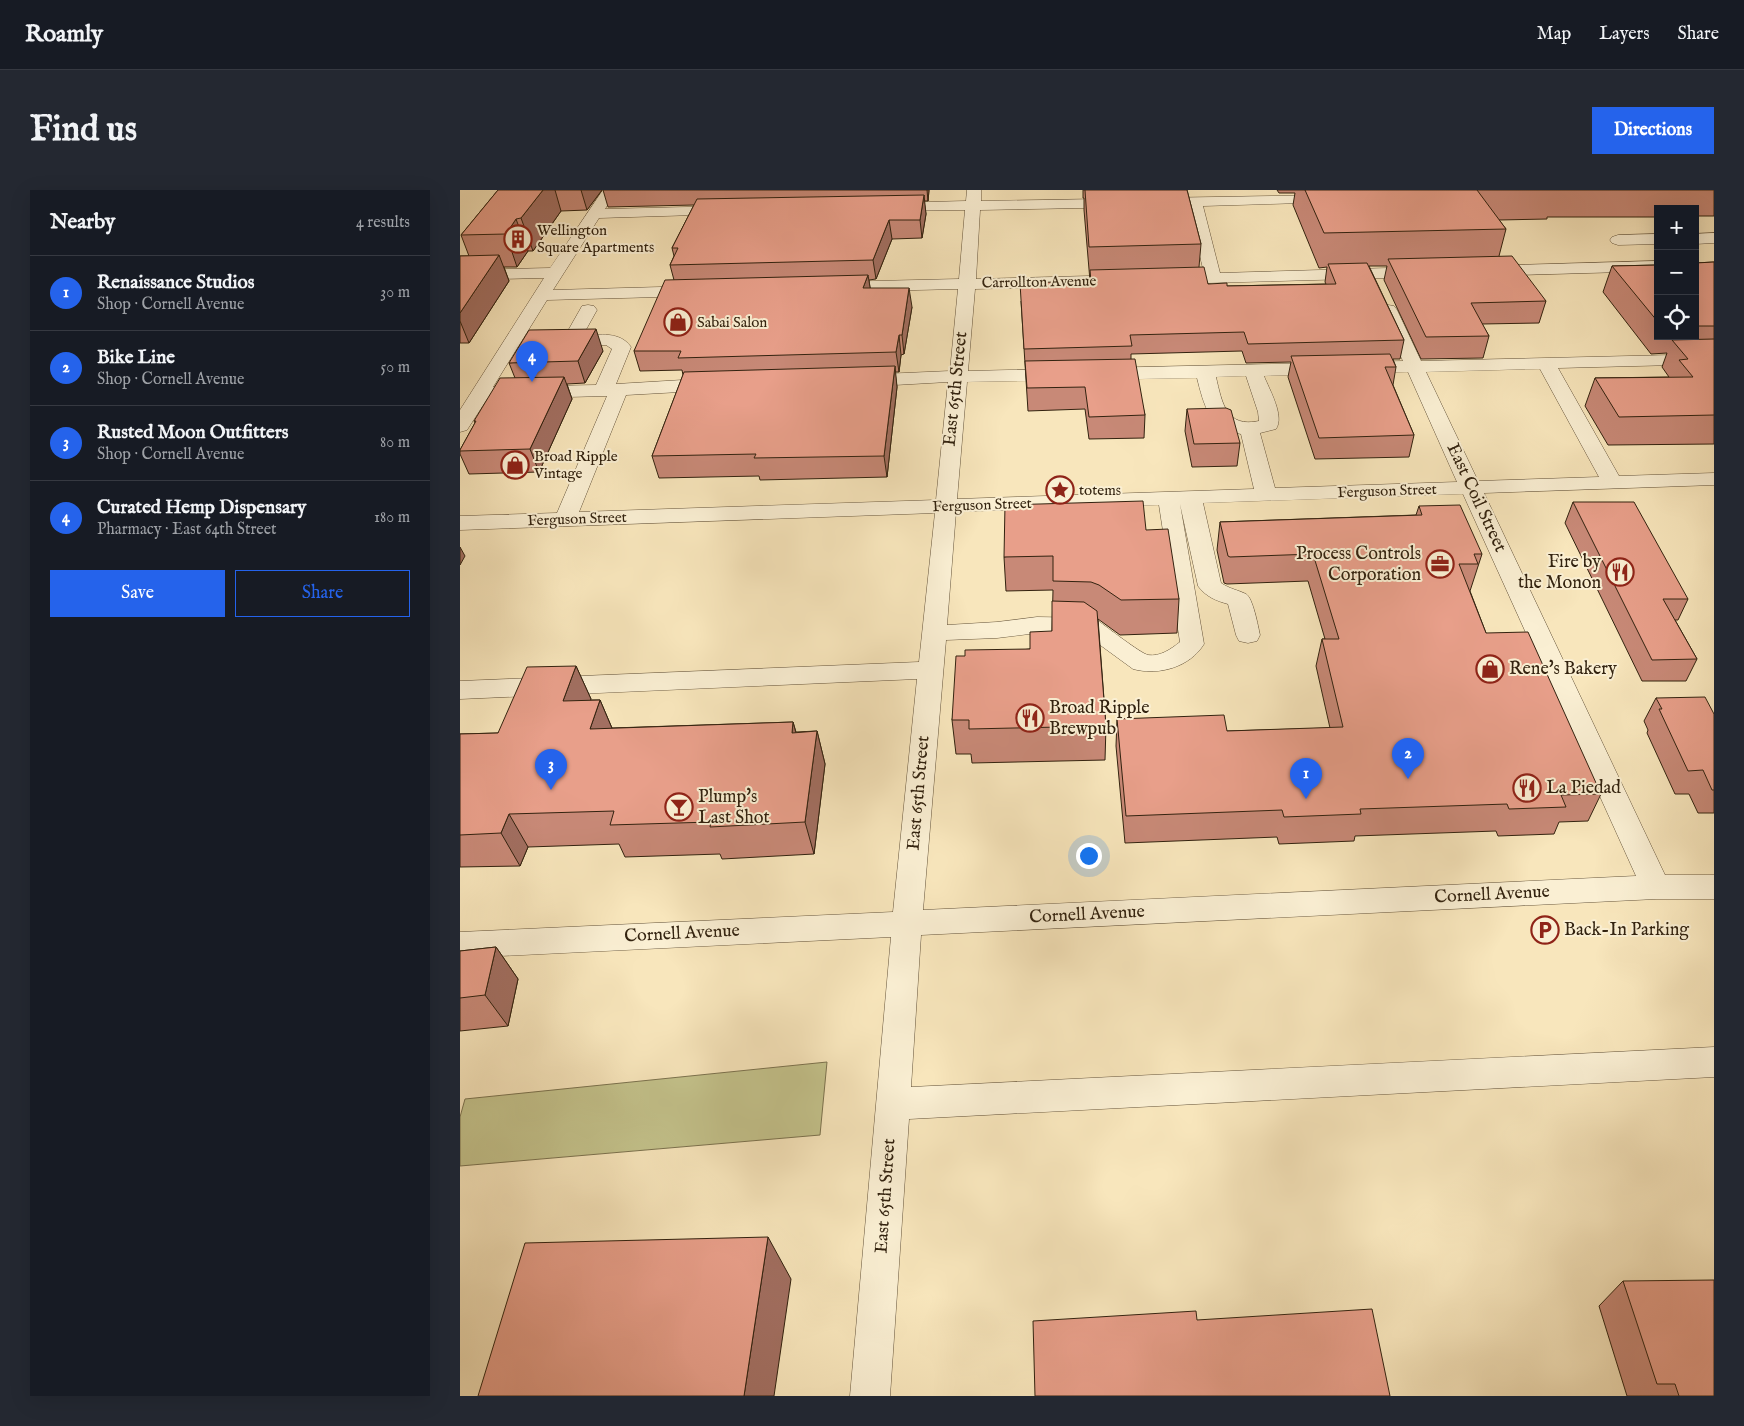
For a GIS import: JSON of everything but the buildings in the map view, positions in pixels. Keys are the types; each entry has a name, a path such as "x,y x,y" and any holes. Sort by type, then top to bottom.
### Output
{"street":[{"path":"460,426 481,393 529,342 541,295 610,190"},
{"path":"874,207 973,198 1194,201 1332,199"},
{"name":"East 65th Street","path":"870,1396 908,923 967,284 973,198"},
{"path":"1194,201 1213,278"},
{"path":"594,214 740,210"},
{"path":"1699,239 1714,238"},
{"path":"1650,266 1618,240 1654,239"},
{"path":"1468,271 1650,266"},
{"name":"Carrollton Avenue","path":"811,288 967,284 1047,275 1150,280 1438,272"},
{"path":"460,274 555,273"},
{"name":"East Coil Street","path":"1371,274 1656,887"},
{"path":"541,295 712,290"},
{"path":"571,341 588,310"},
{"path":"529,342 610,340 622,347 612,389 566,520"},
{"path":"843,381 958,376 999,377 1714,359"},
{"path":"1546,364 1613,483"},
{"path":"1205,372 1214,407 1222,422 1250,429 1269,425 1268,412 1253,371"},
{"path":"481,393 572,392 738,383"},
{"path":"1250,429 1266,495"},
{"name":"Ferguson Street","path":"460,523 1714,479"},
{"path":"934,633 997,630 1038,625 1090,626 1142,663 1165,662 1180,655 1192,644 1180,498"},
{"path":"1180,498 1210,586 1223,595 1239,600 1248,635"},
{"path":"460,690 930,670"},
{"name":"Cornell Avenue","path":"460,945 1656,887 1714,887"},
{"path":"893,1104 1714,1062"}],"shaded area":[{"path":"827,1062 820,1135 460,1166 460,1117 465,1099"}],"place":[{"name":"Wellington Square Apartments","path":"518,239"},
{"name":"Sabai Salon","path":"678,322"},
{"name":"Curated Hemp Dispensary","path":"532,382"},
{"name":"Broad Ripple Vintage","path":"515,465"},
{"name":"totems","path":"1060,490"},
{"name":"Process Controls Corporation","path":"1440,564"},
{"name":"Fire by the Monon","path":"1620,572"},
{"name":"Rene's Bakery","path":"1490,669"},
{"name":"Broad Ripple Brewpub","path":"1030,718"},
{"name":"Bike Line","path":"1408,779"},
{"name":"La Piedad","path":"1527,788"},
{"name":"Rusted Moon Outfitters","path":"551,790"},
{"name":"Renaissance Studios","path":"1306,799"},
{"name":"Plump's Last Shot","path":"679,807"},
{"name":"Back-In Parking","path":"1545,930"}]}
